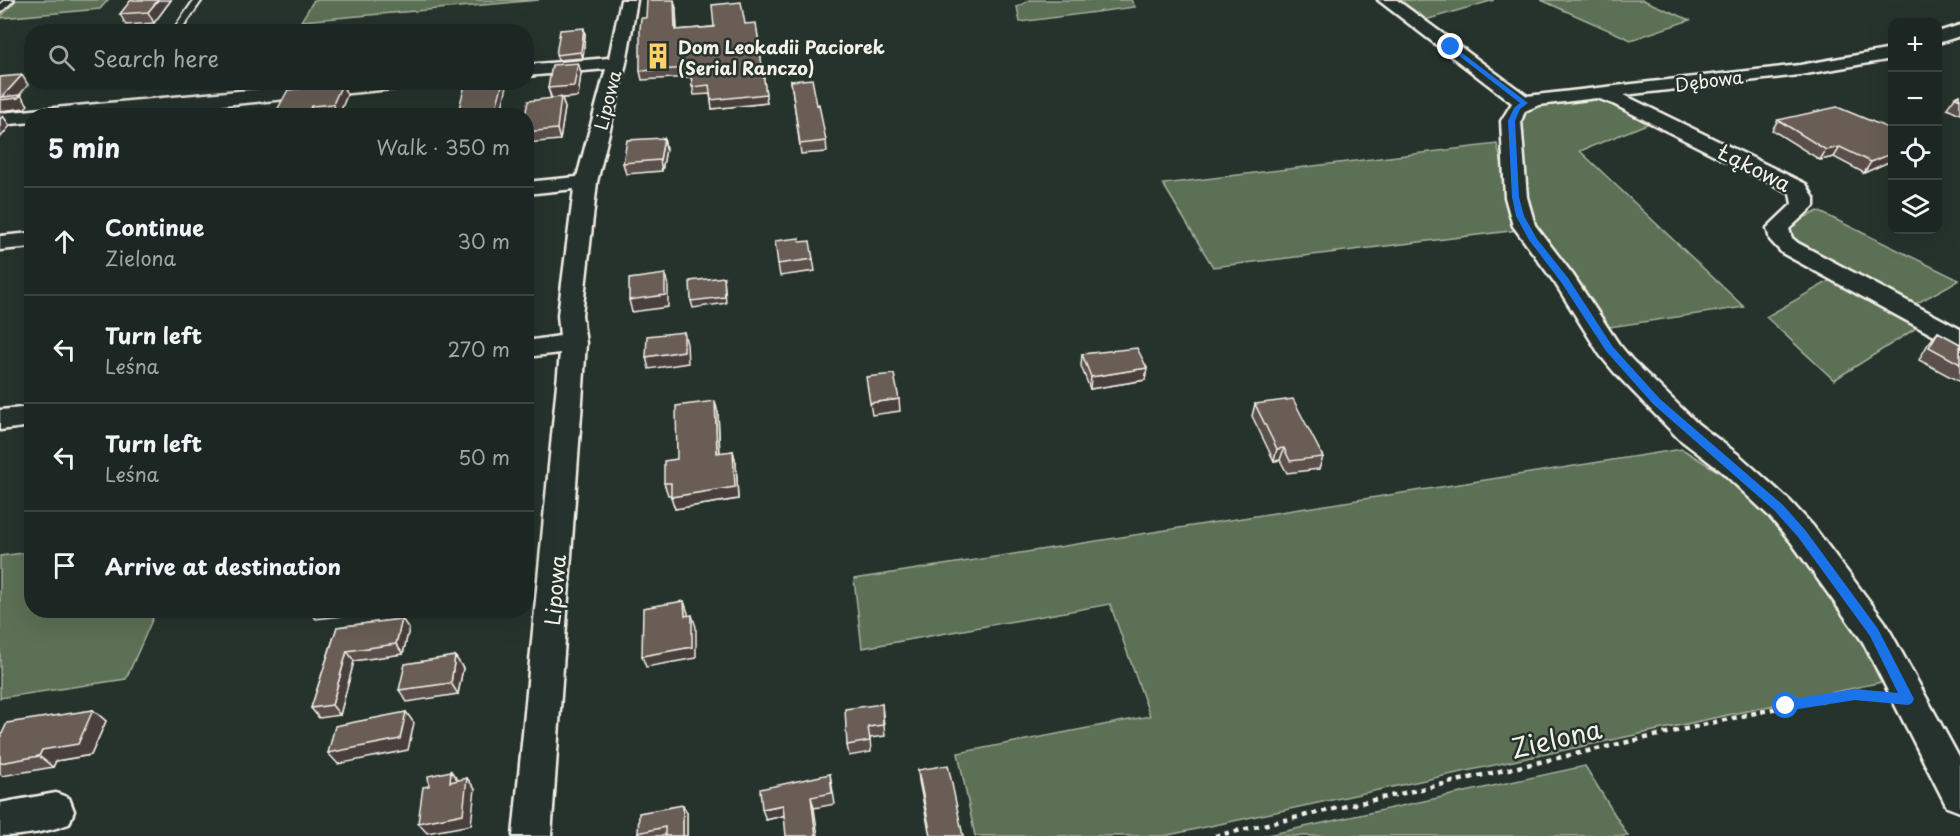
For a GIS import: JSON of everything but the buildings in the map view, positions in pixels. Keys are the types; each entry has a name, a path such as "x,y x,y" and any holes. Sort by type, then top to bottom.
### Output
{"street":[{"name":"Lipowa","path":"532,836 552,623 573,343 570,315 586,182 617,63 629,0"},
{"path":"1386,0 1524,103 1517,108 1511,121 1514,179 1520,216 1533,240 1565,280 1623,366 1688,431 1730,463 1779,508 1802,534 1874,632 1960,795"},
{"path":"1942,37 1960,30"},
{"name":"Dębowa","path":"1524,103 1538,99 1800,70 1888,55"},
{"path":"534,70 617,63"},
{"path":"127,108 317,90"},
{"name":"Łąkowa","path":"1599,93 1620,100 1798,189 1803,198 1803,206 1778,228 1781,240 1790,248 1960,339"},
{"path":"0,119 24,118"},
{"path":"534,187 586,182"},
{"path":"0,243 24,241"},
{"path":"534,349 573,343"},
{"path":"0,420 24,417"},
{"path":"0,821 56,811"}],"lane":[{"path":"0,10 10,0"},
{"path":"181,24 198,0"}],"path":[{"name":"Zielona","path":"1215,836 1786,706 1855,695 1908,699"}],"green space":[{"path":"16,0 108,0 100,9 0,18"},
{"path":"314,0 539,0 301,21"},
{"path":"1030,0 1131,0 1135,7 1020,22 1017,7"},
{"path":"1390,0 1494,0 1422,21"},
{"path":"1541,0 1643,0 1690,20 1631,40"},
{"path":"1603,98 1652,122 1580,151 1744,307 1603,328 1530,226 1519,118 1534,105"},
{"path":"1497,144 1518,230 1213,267 1163,184"},
{"path":"1818,211 1959,280 1914,305 1788,238 1787,226"},
{"path":"1834,278 1921,325 1834,380 1766,317"},
{"path":"1682,449 1761,498 1834,585 1882,682 1164,836 975,836 958,753 1150,716 1110,604 862,648 854,579"},
{"path":"24,553 24,618 153,618 126,679 0,698 0,556"},
{"path":"1585,766 1628,836 1263,836"}],"place":[{"name":"Dom Leokadii Paciorek (Serial Ranczo)","path":"658,56"}],"route":[{"path":"1451,47 1524,103 1517,108 1511,121 1516,197 1520,216 1533,240 1565,280 1623,366 1656,402 1688,431 1730,463 1779,508 1802,534 1874,632 1908,699 1855,695 1786,706"}]}
